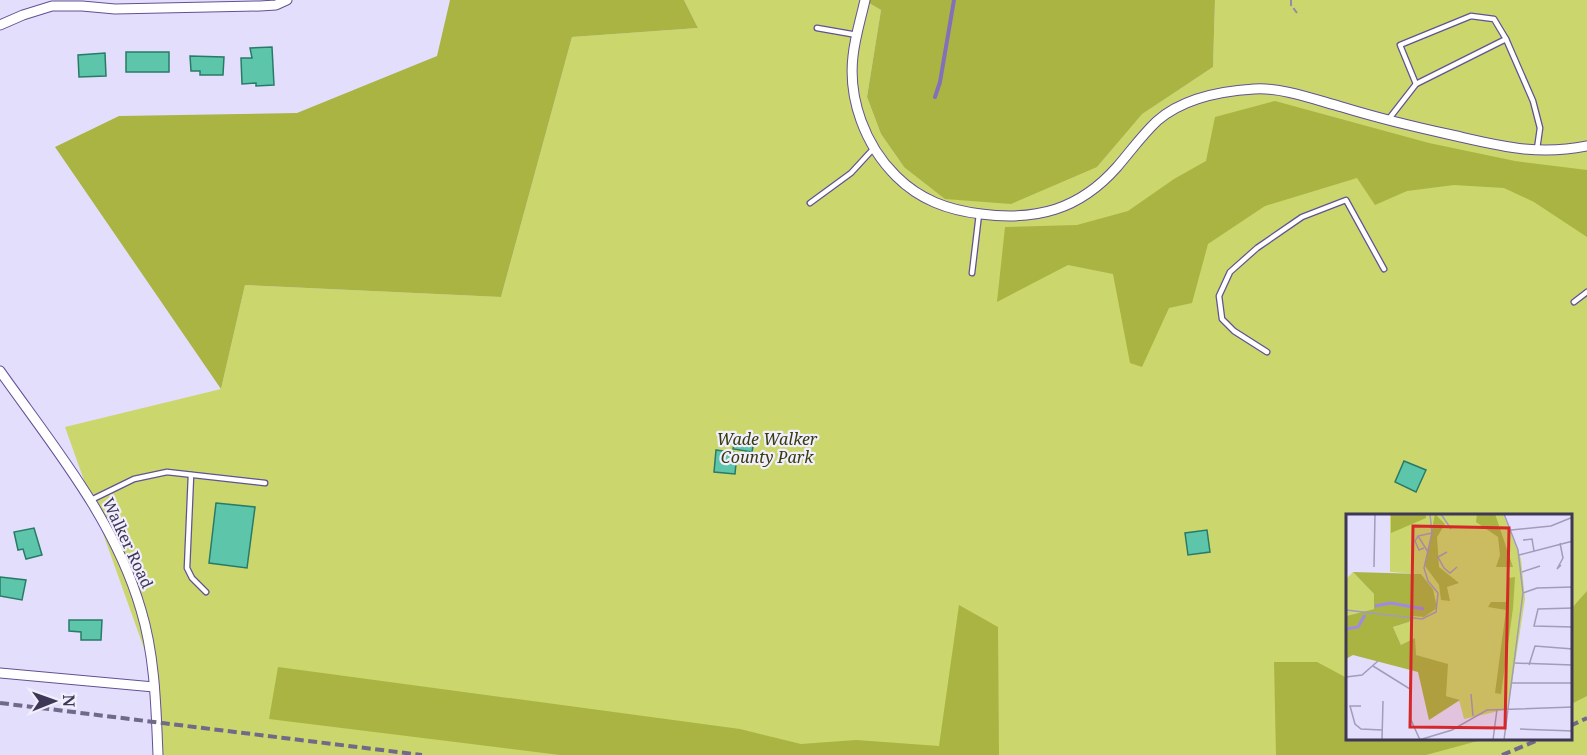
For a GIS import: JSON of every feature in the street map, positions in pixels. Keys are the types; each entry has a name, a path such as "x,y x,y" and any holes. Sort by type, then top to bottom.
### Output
{"street":[{"path":"0,25 52,6 115,9 238,7 276,5 287,0"},
{"path":"865,0 853,55 855,98 862,123 874,148 896,176 924,198 966,212 1028,216 1062,208 1078,200 1106,179 1158,120 1197,97 1256,88 1292,93 1388,120 1500,146 1562,152 1587,146"},
{"name":"Walker Road","path":"0,370 92,500 121,559 142,612 154,687 158,755"},
{"path":"0,673 154,687"}],"lane":[{"path":"1416,84 1400,45 1471,16 1494,19 1506,39 1533,101 1540,128 1536,151"},
{"path":"817,28 857,34"},
{"path":"1388,120 1416,84 1506,39"},
{"path":"810,203 851,173 874,148"},
{"path":"1267,352 1234,331 1222,319 1219,297 1230,272 1257,248 1302,218 1347,200 1384,268"},
{"path":"972,273 979,214"},
{"path":"1574,302 1587,292"},
{"path":"92,500 134,478 167,472 265,483"},
{"path":"191,475 187,568 192,578 206,592"}],"path":[{"path":"1291,0 1291,5 1297,13"}],"green space":[{"path":"450,0 684,0 698,28 572,37 501,297 245,285 221,389 55,147 119,116 297,113 437,56"},
{"name":"Wade Walker County Park","path":"684,0 864,0 881,10 867,97 881,134 904,167 1097,167 1141,114 1213,67 1215,0 1587,0 1587,755 155,755 151,668 65,427 221,389 245,285 501,297 572,37 698,28"},
{"path":"864,0 1215,0 1213,67 1142,114 1097,167 1011,204 945,199 904,167 881,134 867,97 881,10"},
{"path":"1275,101 1429,143 1515,161 1587,170 1587,237 1534,202 1504,188 1454,185 1407,191 1375,205 1357,178 1265,206 1208,244 1192,303 1169,308 1142,367 1130,363 1113,274 1068,265 997,302 1005,227 1077,225 1128,211 1174,179 1206,161 1215,117"},
{"path":"1587,591 1587,696 1572,704 1572,608"},
{"path":"959,605 998,627 999,755 560,755 269,719 278,667 740,729 801,744 856,740 939,746"},
{"path":"1274,662 1317,662 1346,677 1346,740 1481,740 1426,755 1276,755"}],"building":[{"path":"272,47 274,85 242,84 241,58 252,58 250,48"},
{"path":"126,52 169,52 169,72 126,72"},
{"path":"105,53 106,76 79,77 78,55"},
{"path":"190,56 224,57 223,75 200,75 200,71 191,71"},
{"path":"735,438 754,441 752,452 733,449"},
{"path":"716,450 737,453 735,474 714,472"},
{"path":"1404,461 1426,470 1416,492 1395,482"},
{"path":"216,503 255,507 247,568 209,563"},
{"path":"34,528 42,555 26,559 23,549 18,550 14,532"},
{"path":"1207,530 1210,552 1188,555 1185,533"},
{"path":"0,577 26,580 22,600 0,596"},
{"path":"69,620 102,620 101,640 81,640 81,632 69,631"}],"waterway":[{"path":"935,97 940,82 954,0"}],"railway":[{"path":"0,703 422,755"},
{"path":"1572,725 1587,718"},
{"path":"1502,755 1538,740"}]}
